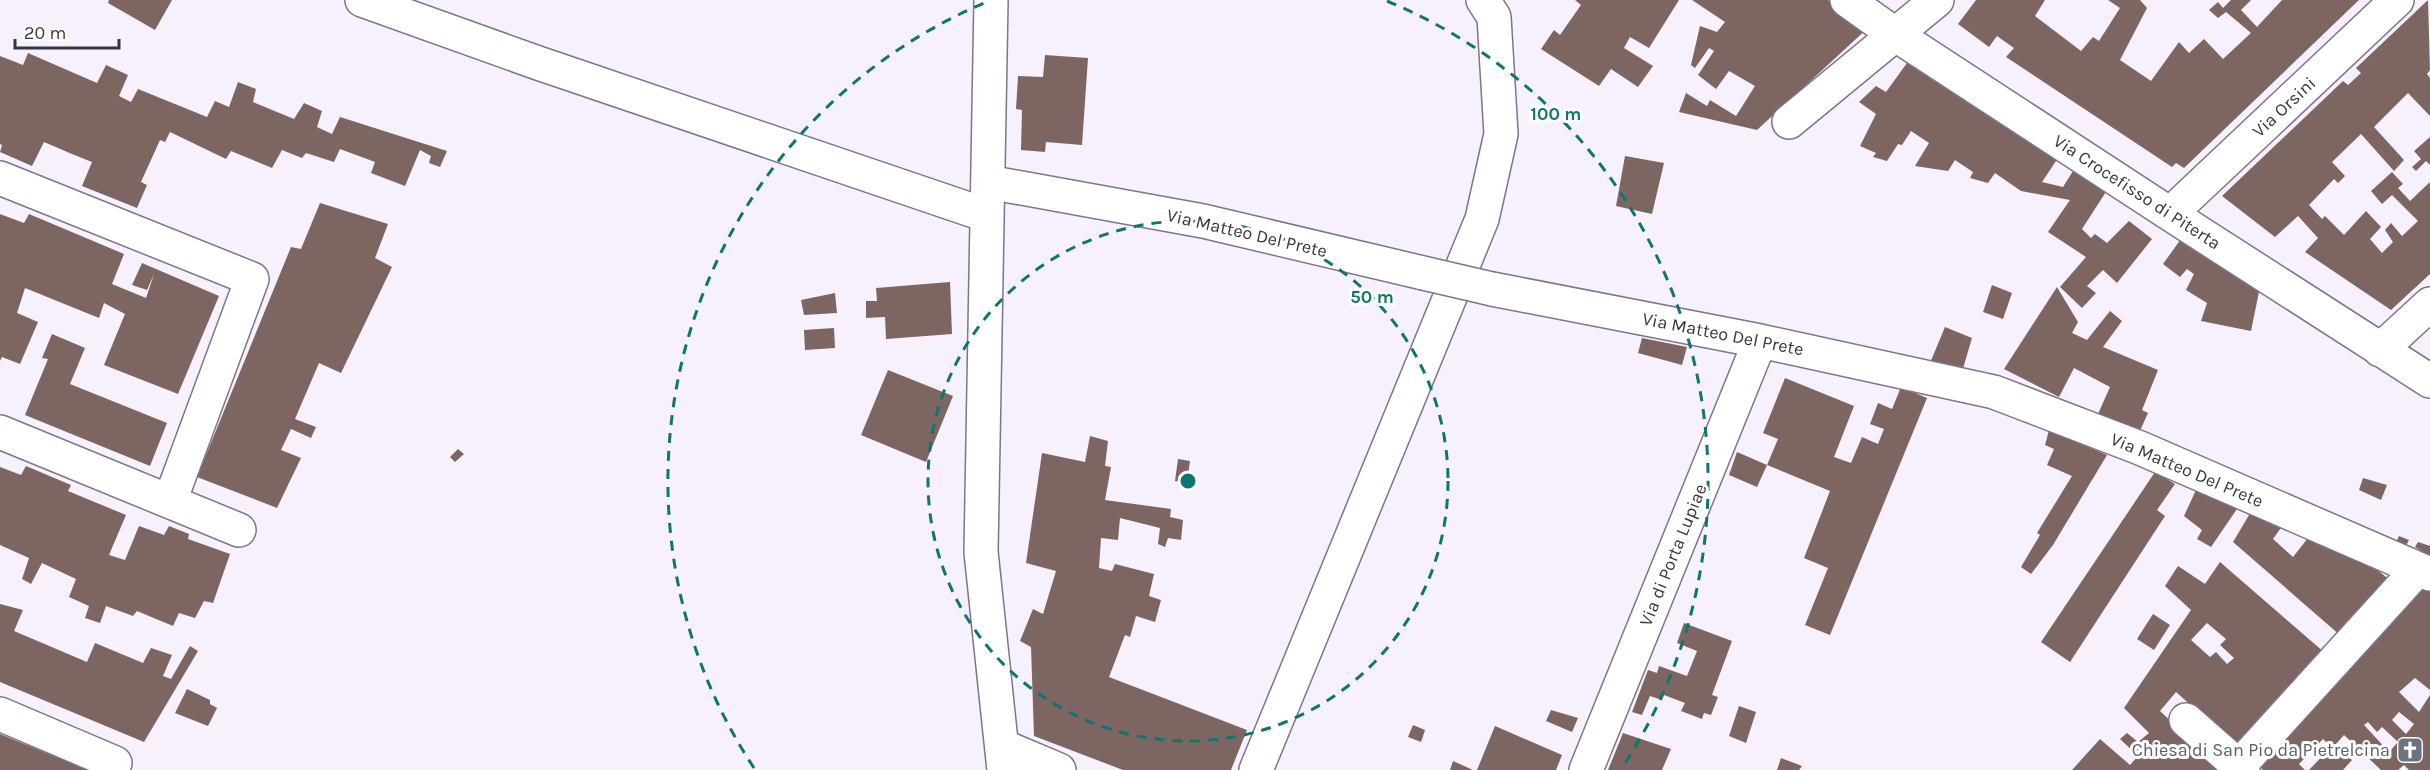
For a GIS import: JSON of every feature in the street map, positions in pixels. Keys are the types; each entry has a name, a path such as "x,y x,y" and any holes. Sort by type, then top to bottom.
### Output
{"street":[{"path":"362,0 538,63 986,215"},
{"path":"991,0 981,552 1003,758 1059,770"},
{"name":"Via Crocefisso di Piterta","path":"1847,0 1896,35 2430,381"},
{"path":"1789,122 1936,0"},
{"name":"Via Orsini","path":"2170,214 2397,0"},
{"path":"1256,770 1482,219 1501,134 1497,6"},
{"path":"0,178 252,279 170,501"},
{"name":"Via Matteo Del Prete","path":"988,182 1203,221 1492,289 1760,341 1994,392 2140,448 2424,572"},
{"path":"2380,350 2430,304"},
{"name":"Via di Porta Lupiae","path":"1586,770 1760,341"},
{"path":"0,432 239,530"},
{"path":"2186,720 2241,768 2424,572"},
{"path":"0,714 115,763"}],"building":[{"path":"109,0 172,0 155,30 108,3"},
{"path":"1575,0 1679,0 1649,48 1630,37 1624,48 1653,66 1638,87 1611,69 1599,86 1541,49 1554,30 1560,35 1581,5"},
{"path":"1692,0 1828,0 1869,27 1757,130 1679,112 1686,93 1707,106 1710,100 1736,116 1755,86 1729,71 1716,89 1698,75 1714,51 1709,48 1695,68 1691,65 1700,26 1717,32 1725,22"},
{"path":"1976,0 2045,0 2035,16 2081,51 2093,37 2099,41 2120,8 2108,0 2140,0 2147,8 2120,60 2151,81 2179,42 2189,53 2204,39 2223,59 2251,33 2226,12 2218,18 2209,10 2218,2 2223,8 2231,0 2251,0 2241,10 2257,27 2282,0 2359,0 2184,168 2176,163 2172,167 2006,57 2014,48 1997,36 1989,47 1958,24"},
{"path":"2428,0 2430,70 2427,74 2430,78 2430,116 2408,93 2374,127 2404,160 2394,171 2361,134 2332,162 2345,176 2338,183 2334,179 2309,205 2322,219 2325,216 2344,235 2366,211 2381,227 2370,239 2382,253 2393,242 2385,230 2391,223 2402,236 2418,221 2392,195 2382,204 2371,191 2392,172 2403,184 2398,188 2410,201 2430,182 2430,274 2391,310 2305,252 2318,238 2298,216 2275,237 2222,196 2343,81 2348,85 2361,73 2356,68"},
{"path":"28,53 97,83 106,65 128,75 119,96 131,102 138,89 207,117 215,101 229,107 238,82 256,89 253,102 294,119 304,103 322,111 317,127 332,134 340,117 447,151 440,167 429,163 431,156 420,150 405,186 371,173 375,162 340,149 334,162 306,153 302,158 282,150 272,168 231,151 226,159 170,132 165,142 160,140 141,182 147,185 137,208 82,186 92,162 44,142 32,166 0,152 2,145 0,144 0,56 23,65"},
{"path":"1045,55 1088,58 1082,145 1046,142 1045,152 1021,150 1022,110 1016,109 1018,76 1043,77"},
{"path":"1912,56 2062,152 2042,182 2063,187 2078,163 2111,184 2082,229 2091,238 2095,234 2107,243 2129,221 2152,239 2117,283 2103,270 2087,286 2096,293 2082,308 2060,287 2086,257 2048,232 2070,200 2021,191 1995,173 1988,183 1970,178 1973,172 1955,160 1948,171 1915,166 1929,143 1911,131 1902,145 1898,144 1887,161 1873,157 1876,153 1860,146 1876,114 1859,102 1876,86 1886,92"},
{"path":"2430,137 2430,165 2426,161 2416,171 2412,167 2421,159 2414,151"},
{"path":"1625,156 1664,163 1652,214 1616,206"},
{"path":"320,203 388,224 375,258 392,267 341,373 319,363 295,419 316,427 311,438 291,429 281,450 301,458 277,508 197,477 291,247 301,249"},
{"path":"0,214 24,223 29,214 124,254 112,284 146,298 154,274 147,290 132,285 142,263 219,296 178,394 104,365 125,314 104,303 99,318 25,288 17,313 38,322 20,364 2,357 0,361"},
{"path":"2186,232 2261,282 2251,331 2201,321 2207,303 2186,290 2194,274 2187,269 2180,277 2163,264"},
{"path":"950,282 952,334 886,339 885,317 866,318 866,301 877,301 876,288"},
{"path":"1992,285 2012,293 2003,319 1983,312"},
{"path":"2057,287 2078,322 2072,333 2087,340 2110,311 2122,321 2103,347 2158,370 2142,410 2148,413 2139,433 2098,414 2110,387 2074,368 2059,397 2004,369"},
{"path":"835,293 837,313 804,315 801,300"},
{"path":"1945,327 1972,338 1962,372 1930,363"},
{"path":"834,328 835,348 805,350 804,330"},
{"path":"52,334 85,348 70,384 167,423 150,466 25,415 48,359 42,358"},
{"path":"1642,338 1687,347 1682,365 1638,353"},
{"path":"888,370 953,396 926,462 861,435"},
{"path":"1785,378 1854,406 1834,457 1851,463 1862,437 1878,444 1884,429 1870,424 1878,403 1892,409 1901,387 1927,398 1830,635 1805,625 1828,568 1804,558 1830,491 1767,465 1778,439 1763,433"},
{"path":"2049,430 2107,455 2053,545 2031,574 2021,567 2040,535 2037,533 2072,476 2047,465 2054,449 2045,445"},
{"path":"1090,436 1108,441 1105,466 1111,467 1105,500 1171,509 1170,517 1183,520 1181,540 1168,538 1165,547 1158,544 1160,528 1120,518 1118,540 1101,538 1099,568 1112,571 1115,564 1154,574 1149,596 1161,600 1155,622 1136,616 1130,637 1125,635 1109,677 1247,730 1231,770 1123,770 1034,736 1031,647 1020,641 1033,609 1043,614 1056,571 1026,563 1042,453 1085,462"},
{"path":"458,449 464,454 455,462 450,457"},
{"path":"1737,452 1767,465 1757,487 1729,475"},
{"path":"1178,459 1190,461 1187,483 1175,481"},
{"path":"26,466 71,485 68,491 126,515 109,555 125,560 139,526 164,535 169,526 189,534 188,539 230,554 213,603 204,601 195,618 179,613 173,626 137,611 133,616 106,606 100,623 85,618 89,606 69,597 76,579 42,563 31,584 22,579 29,558 0,545 0,467 21,475"},
{"path":"2155,472 2175,484 2157,510 2165,516 2070,662 2041,642"},
{"path":"2363,478 2387,485 2381,500 2359,490"},
{"path":"2196,490 2239,506 2211,547 2197,539 2202,530 2184,516"},
{"path":"2252,510 2283,525 2273,539 2293,557 2308,538 2365,560 2391,581 2341,636 2233,542"},
{"path":"2399,536 2409,540 2402,553 2393,549"},
{"path":"2418,542 2430,546 2430,564 2424,561 2427,554 2415,547"},
{"path":"2220,562 2325,653 2239,748 2176,692 2160,711 2224,770 2072,770 2100,739 2130,765 2138,756 2120,739 2127,733 2138,742 2149,733 2124,708 2191,610 2165,586 2178,566 2205,584","holes":["2207,623 2226,639 2220,645 2234,658 2227,664 2216,652 2210,657 2191,640"]},
{"path":"2421,585 2430,589 2430,690 2415,678 2399,692 2419,712 2430,695 2430,770 2409,770 2404,765 2398,770 2381,770 2344,735 2335,745 2352,760 2343,770 2309,770 2331,747 2323,739 2299,764 2305,770 2263,770 2257,764","holes":["2399,712 2414,724 2406,734 2392,720","2368,722 2377,732 2382,727 2398,742 2389,752 2364,725"]},
{"path":"0,604 23,610 14,631 87,662 95,643 143,663 151,648 172,655 163,676 171,679 190,646 198,651 144,742 0,682"},
{"path":"2153,614 2170,625 2154,650 2137,639"},
{"path":"1684,623 1732,641 1712,695 1718,697 1711,715 1704,713 1702,719 1681,711 1685,703 1664,695 1662,700 1650,696 1642,715 1632,712 1648,670 1657,673 1659,666 1687,676 1697,651 1677,643"},
{"path":"187,689 210,700 210,704 217,708 208,726 175,713"},
{"path":"1739,706 1756,712 1746,743 1729,736"},
{"path":"1551,710 1578,718 1572,732 1546,721"},
{"path":"1413,725 1425,730 1421,742 1408,737"},
{"path":"1495,726 1562,755 1556,770 1477,770"},
{"path":"1623,733 1671,749 1662,770 1608,770"},
{"path":"0,734 88,770 0,770"},
{"path":"1781,758 1802,766 1799,770 1777,770"},
{"path":"1453,761 1473,770 1450,770"}],"place":[{"name":"Chiesa di San Pio da Pietrelcina","path":"2410,750"}]}
